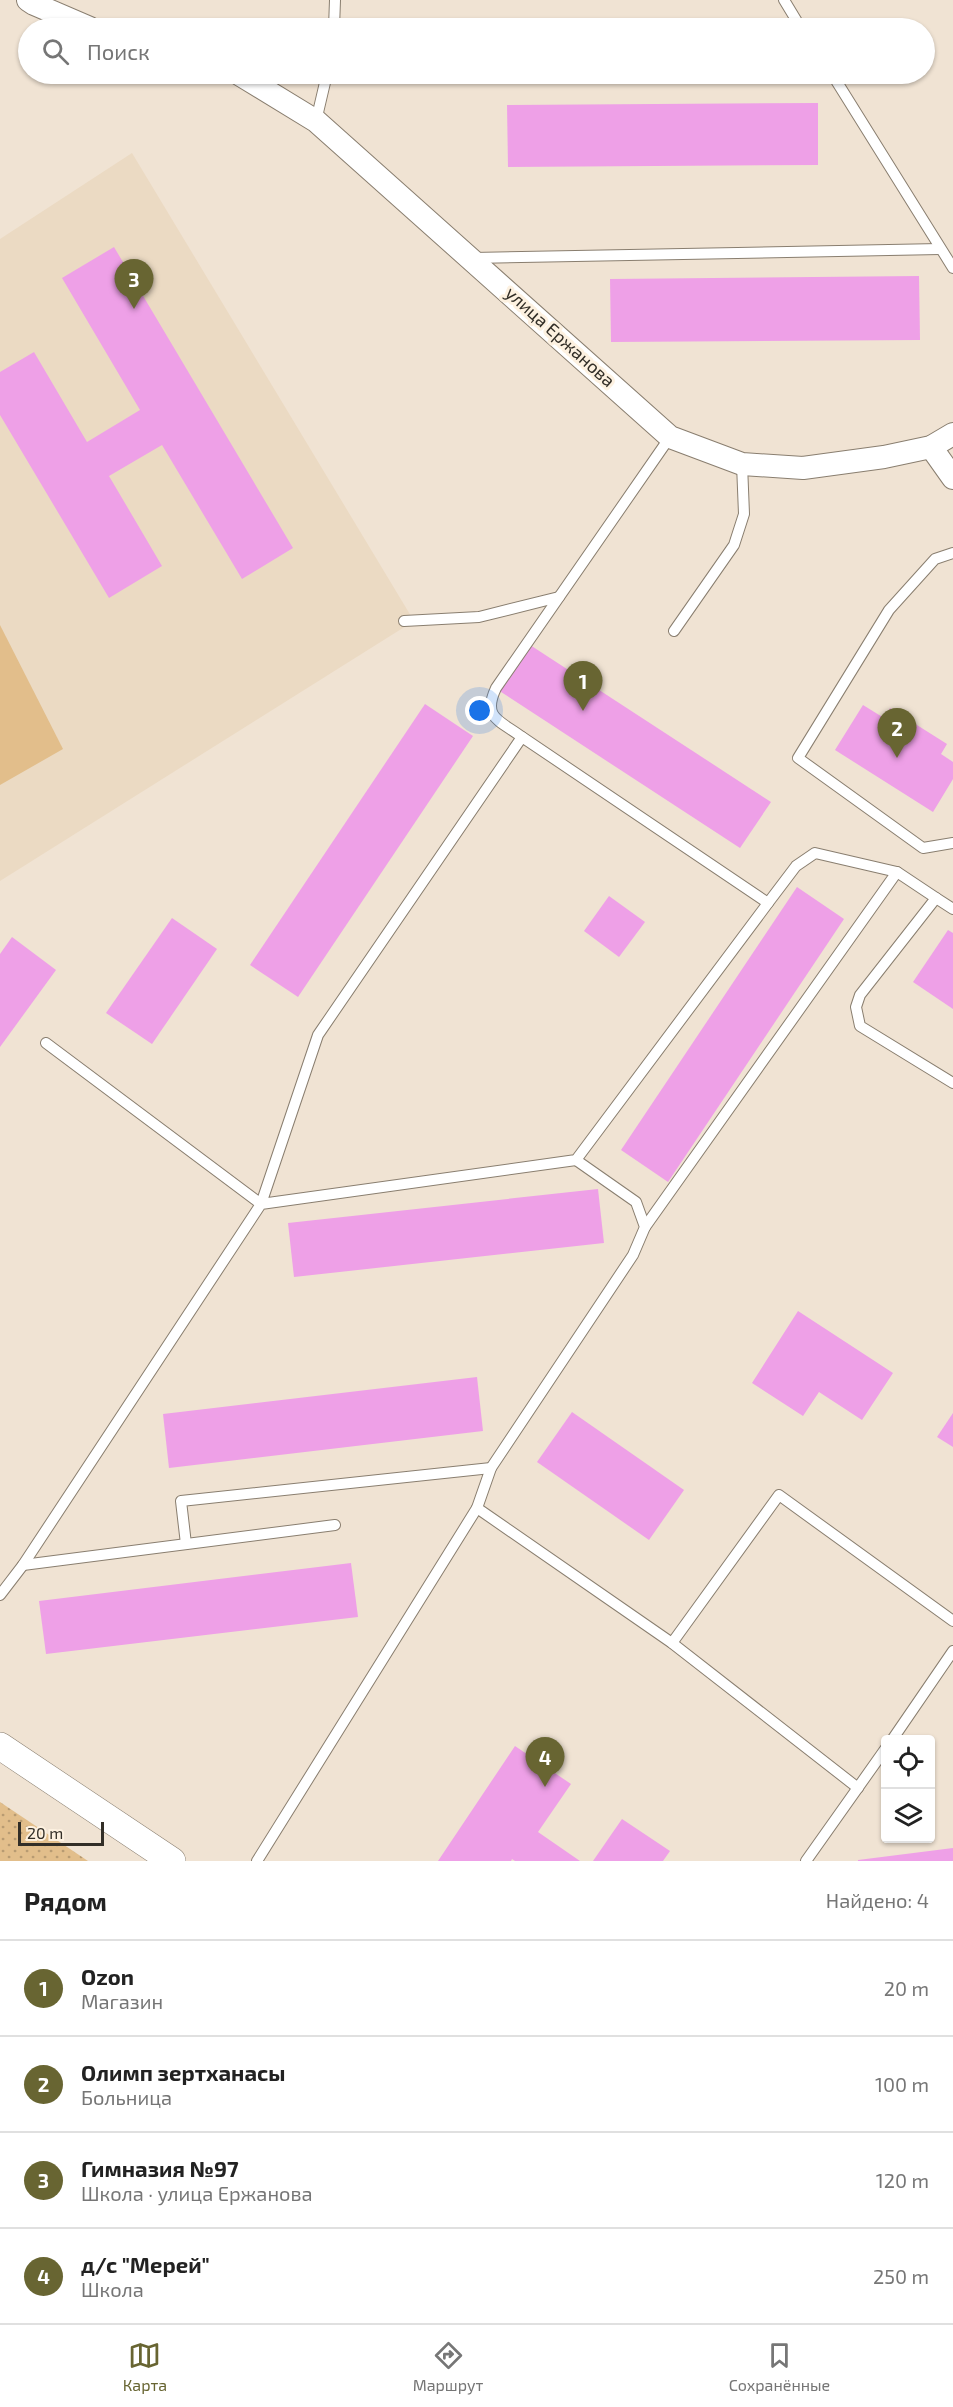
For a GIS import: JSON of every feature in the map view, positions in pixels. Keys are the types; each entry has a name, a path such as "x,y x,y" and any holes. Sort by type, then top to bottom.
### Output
{"street":[{"path":"28,0 67,18"},
{"name":"улица Ержанова","path":"255,84 316,121 670,437 742,464 803,468 884,457 931,447 953,434"},
{"path":"931,447 953,478"},
{"path":"0,1746 172,1861"}],"lane":[{"path":"334,18 335,0"},
{"path":"784,0 795,18"},
{"path":"316,121 325,84"},
{"path":"838,84 953,268"},
{"path":"471,258 940,249"},
{"path":"670,437 496,688 489,703 492,716 768,903"},
{"path":"674,631 734,545 744,514 742,464"},
{"path":"953,553 935,559 889,610 798,758 923,848 953,843"},
{"path":"404,621 479,617 559,597"},
{"path":"0,1595 23,1564 261,1204 318,1035 522,737"},
{"path":"576,1160 796,866 815,853 897,872 953,909"},
{"path":"257,1861 477,1508 491,1468 633,1255 645,1227 897,872"},
{"path":"936,898 860,995 856,1007 860,1026 953,1083"},
{"path":"46,1043 261,1204 576,1160 636,1202 645,1227"},
{"path":"186,1544 182,1501 491,1468"},
{"path":"672,1643 779,1495 953,1621"},
{"path":"477,1508 672,1643 858,1788"},
{"path":"23,1564 335,1525"},
{"path":"895,1735 953,1652"},
{"path":"806,1861 881,1754"}],"shaded area":[{"path":"132,153 414,621 0,881 0,239"},
{"path":"0,625 63,749 0,785"},
{"path":"0,1802 88,1861 0,1861"}],"building":[{"path":"818,103 818,165 508,167 507,105"},
{"path":"114,247 293,548 242,579 162,445 109,476 162,566 109,598 0,415 0,372 34,352 87,442 140,410 62,278"},
{"path":"919,276 920,340 611,342 610,279"},
{"path":"527,643 771,802 740,848 498,690"},
{"path":"425,704 473,736 298,997 250,965"},
{"path":"863,705 884,718 890,708 947,744 941,754 953,762 953,779 933,812 835,750"},
{"path":"797,887 844,919 668,1182 621,1150"},
{"path":"609,896 645,922 619,957 584,931"},
{"path":"172,918 217,949 152,1044 106,1013"},
{"path":"948,930 953,933 953,1009 913,982"},
{"path":"12,937 56,970 0,1047 0,954"},
{"path":"598,1189 604,1243 294,1277 288,1223"},
{"path":"798,1311 893,1373 862,1420 819,1392 803,1416 752,1383"},
{"path":"477,1377 483,1431 169,1468 163,1414"},
{"path":"572,1412 684,1490 649,1540 537,1462"},
{"path":"953,1413 953,1447 937,1437"},
{"path":"351,1563 358,1617 46,1654 39,1601"},
{"path":"515,1746 571,1784 538,1832 580,1861 515,1861 512,1859 511,1861 438,1861"},
{"path":"622,1819 670,1851 663,1861 593,1861"},
{"path":"953,1848 953,1861 858,1861 858,1860"}],"place":[{"name":"Гимназия №97","path":"134,309"},
{"name":"Ozon","path":"583,711"},
{"name":"Олимп зертханасы","path":"897,758"},
{"name":"д/с \"Мерей\"","path":"545,1787"}]}
